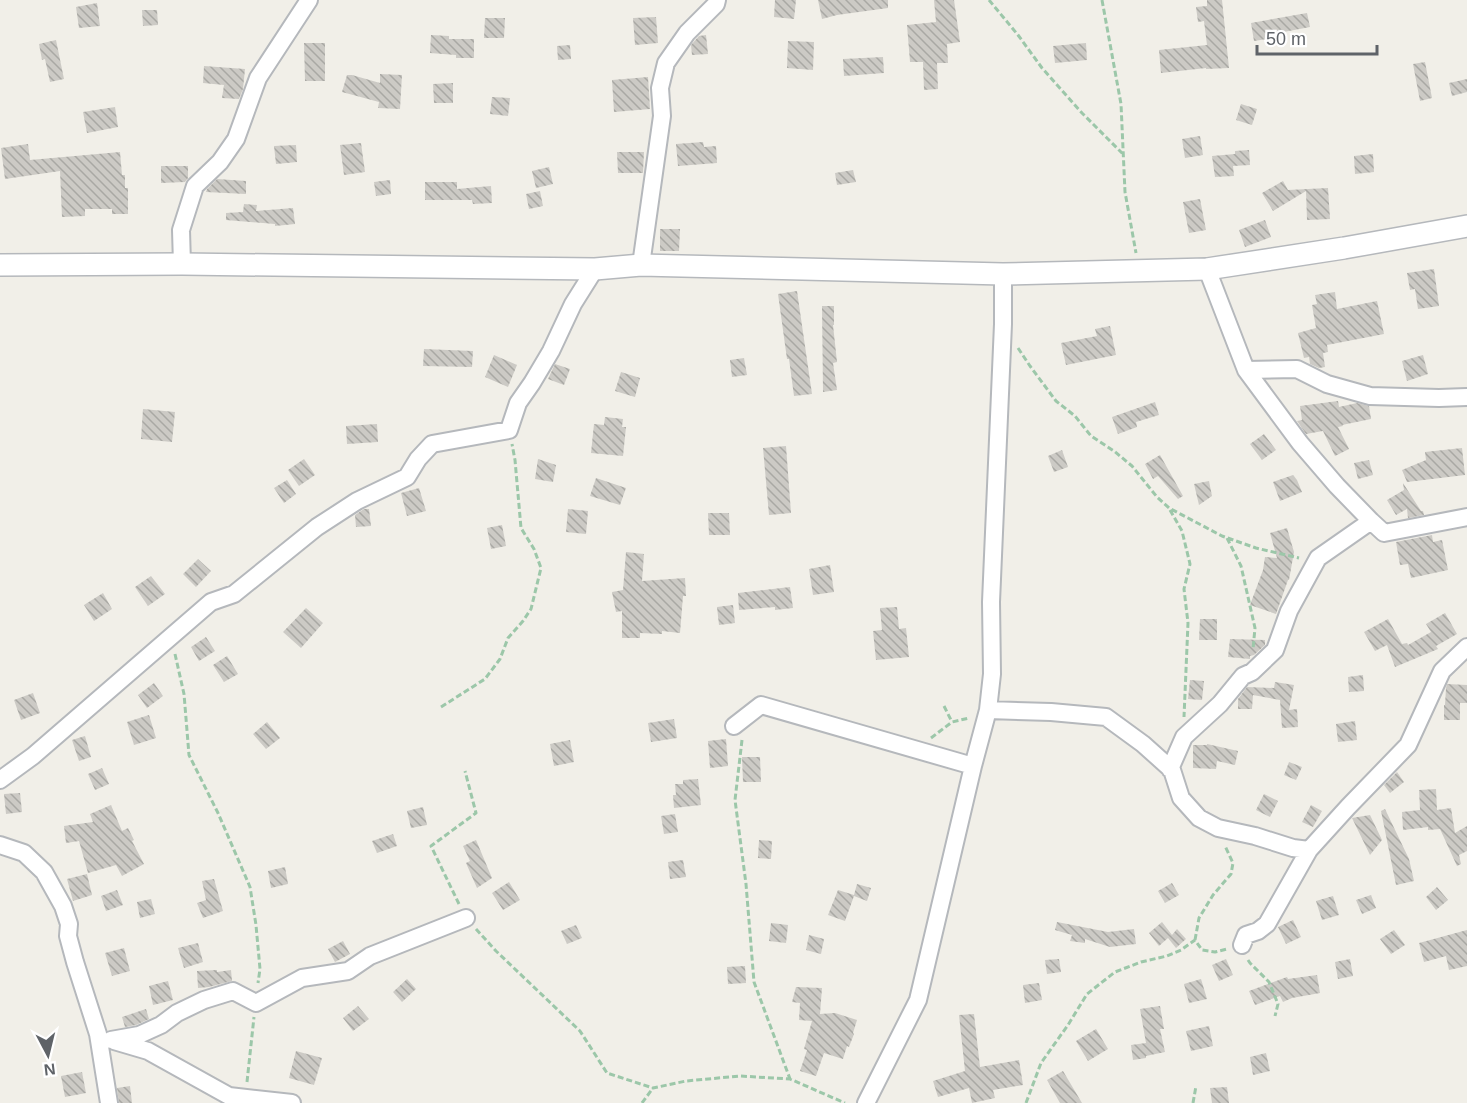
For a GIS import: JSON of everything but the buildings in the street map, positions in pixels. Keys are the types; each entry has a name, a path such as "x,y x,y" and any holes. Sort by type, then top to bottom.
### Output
{"street":[{"path":"182,264 181,230 195,186 220,162 236,139 258,78 309,0"},
{"path":"641,266 662,116 660,88 666,63 687,33 716,4 717,0"},
{"path":"0,265 182,264 595,269 641,266 1002,274 1207,270 1467,226"},
{"path":"0,780 33,756 212,602 234,594 317,527 357,501 407,477 418,459 432,444 509,430 518,403 551,351 573,304 595,269"},
{"path":"1207,270 1246,370 1300,443 1371,521 1384,533 1467,517"},
{"path":"866,1103 918,1000 988,710 992,674 991,602 1004,324 1002,274"},
{"path":"1246,370 1297,369 1328,384 1370,396 1467,397"},
{"path":"1170,769 1184,736 1220,704 1243,676 1252,672 1275,650 1289,611 1318,558 1371,521"},
{"path":"1242,945 1246,934 1258,931 1267,924 1309,850 1408,746 1442,671 1467,647"},
{"path":"738,733 761,705 973,766"},
{"path":"988,710 1051,711 1106,717 1143,744 1170,769 1181,798 1199,818 1218,828 1293,848 1309,850"},
{"path":"0,845 24,852 44,872 63,906 69,924 68,936 75,962 104,1036 109,1103"},
{"path":"104,1036 139,1035 204,1000 233,990 256,1003 302,978 348,970 370,956 466,918"},
{"path":"104,1036 148,1051 229,1096 291,1103"}],"path":[{"path":"989,0 1042,68 1123,154"},
{"path":"1102,0 1121,104 1125,192 1139,270"},
{"path":"1004,324 1030,366 1056,401 1075,416 1091,436 1132,466 1156,497 1169,508 1227,538 1256,548 1316,562"},
{"path":"441,707 485,679 500,659 508,638 531,609 541,568 534,549 521,528 515,460 509,430"},
{"path":"1169,508 1182,531 1190,564 1184,589 1188,623 1184,736"},
{"path":"1227,538 1241,566 1255,628 1252,672"},
{"path":"172,638 184,694 189,754 250,887 260,969 245,1098"},
{"path":"944,705 952,722"},
{"path":"915,750 952,722 988,710"},
{"path":"738,733 735,800 746,884 754,982 790,1078"},
{"path":"465,771 476,813 431,846 466,918 496,951 580,1031 607,1073 653,1088 686,1081 740,1076 790,1078 845,1103"},
{"path":"1026,1103 1041,1063 1087,994 1115,972 1141,962 1167,956 1195,940 1199,918 1213,895 1231,874 1233,863 1224,844 1217,837 1218,828"},
{"path":"1195,940 1202,950 1215,952 1242,945 1250,963 1269,982 1278,1004 1275,1016"},
{"path":"1193,1103 1196,1086"},
{"path":"642,1103 653,1088"}]}
